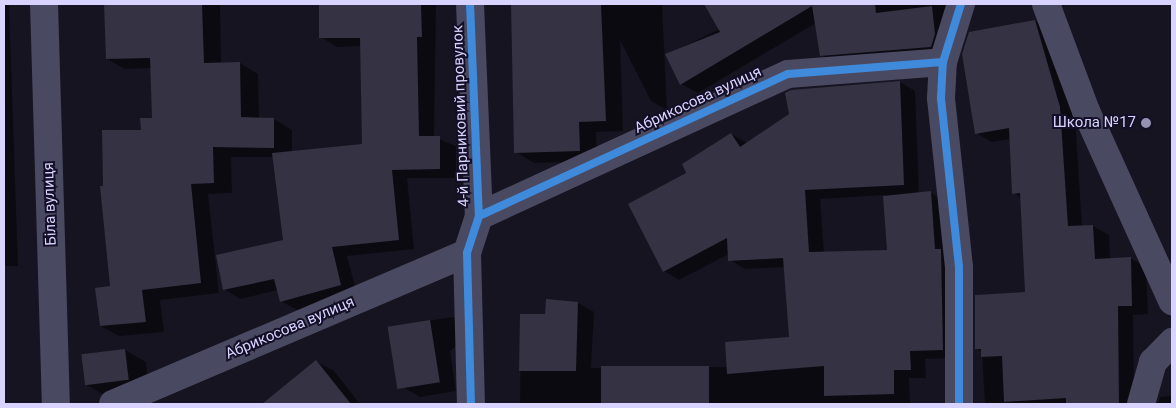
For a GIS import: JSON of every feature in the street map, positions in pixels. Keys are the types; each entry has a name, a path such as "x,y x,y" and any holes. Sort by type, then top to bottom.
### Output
{"street":[{"name":"Біла вулиця","path":"44,4 56,404"},
{"name":"4-й Парниковий провулок","path":"470,4 479,216 467,253 472,404"},
{"path":"958,404 959,267 941,98 943,62 961,4"},
{"path":"1046,4 1086,111 1172,301"},
{"name":"Абрикосова вулиця","path":"479,216 788,74 943,62"},
{"name":"Абрикосова вулиця","path":"113,404 467,253"},
{"path":"1141,404 1153,362 1172,342"}],"building":[{"path":"104,4 202,4 204,63 240,62 241,117 274,118 274,148 213,147 214,183 191,184 201,283 142,290 146,322 100,326 95,288 110,286 100,186 103,186 102,130 141,130 140,118 152,118 150,58 106,59"},
{"path":"319,4 421,4 422,37 417,37 419,136 440,136 440,169 392,170 399,240 332,247 341,285 280,302 274,279 223,290 216,255 283,240 272,153 362,144 360,38 319,38"},
{"path":"511,4 601,5 606,121 579,122 580,151 514,153"},
{"path":"704,4 875,4 876,13 932,6 935,34 931,47 820,56 812,6 680,85 665,54 720,32"},
{"path":"1035,20 1060,107 1068,226 1093,225 1095,259 1131,257 1132,306 1118,306 1119,404 1066,404 1066,398 1004,402 1002,356 981,357 981,349 975,349 975,295 1025,292 1020,193 1012,194 1009,128 975,134 962,54 969,32"},
{"path":"900,81 904,185 805,190 809,252 887,250 883,196 931,191 935,249 941,249 943,350 910,351 911,370 894,370 894,394 824,396 824,366 727,374 725,342 789,337 783,258 728,261 727,238 663,272 628,204 686,173 682,164 731,133 740,147 789,114 785,93 791,90"},
{"path":"546,299 578,302 576,371 519,371 520,314 545,314"},
{"path":"430,320 440,382 397,389 388,327"},
{"path":"125,349 129,380 85,385 81,354"},
{"path":"316,360 351,404 262,404"},
{"path":"601,366 709,366 709,404 601,404"}],"cycle path":[{"path":"470,4 479,216 467,253 471,404"},
{"path":"959,404 959,267 941,98 943,62 961,4"},
{"path":"479,216 788,74 943,62"}],"place":[{"name":"Школа №17","path":"1146,123"}]}
